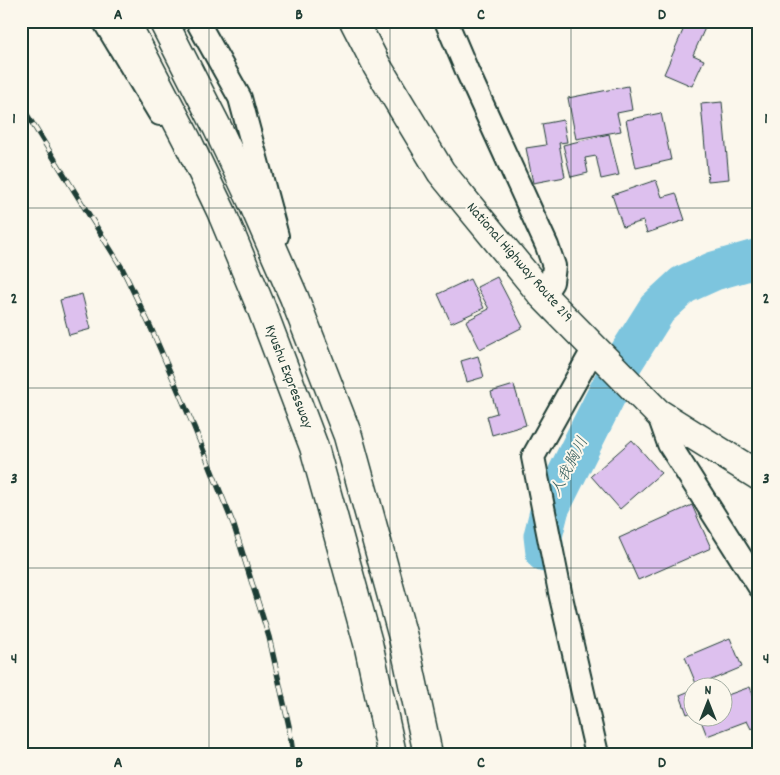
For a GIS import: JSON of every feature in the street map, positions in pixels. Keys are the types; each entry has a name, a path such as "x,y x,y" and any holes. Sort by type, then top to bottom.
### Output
{"highway":[{"name":"Kyushu Expressway","path":"126,21 192,149 221,211 261,307 314,447 368,642 392,754"},
{"path":"163,21 244,183 294,297 348,436 403,637 428,754"},
{"name":"National Highway Route 219","path":"354,21 377,66 441,172 543,296 658,413 759,476"}],"street":[{"path":"104,21 159,112 261,307"},
{"path":"196,21 240,98 294,297"},
{"path":"446,21 547,246 554,266 552,282 543,296"},
{"path":"594,348 533,457 561,597 597,754"},
{"path":"658,413 669,444 759,586"}],"building":[{"path":"687,21 708,21 693,55 704,60 692,86 664,74"},
{"path":"628,86 632,110 617,113 621,131 576,139 568,98"},
{"path":"722,102 729,179 708,181 701,104"},
{"path":"661,113 671,160 636,168 626,120"},
{"path":"563,120 567,142 559,143 565,177 533,183 526,148 546,145 542,124"},
{"path":"609,134 619,175 601,179 596,156 585,158 588,173 571,177 563,145"},
{"path":"656,180 662,197 676,193 685,220 647,233 643,221 623,227 612,195"},
{"path":"497,277 523,327 480,349 466,321 489,309 477,287"},
{"path":"470,279 484,308 451,323 438,294"},
{"path":"82,294 91,329 69,335 60,300"},
{"path":"478,356 484,377 467,382 461,361"},
{"path":"514,385 526,425 492,435 487,416 497,413 491,392"},
{"path":"632,440 661,473 620,509 591,476"},
{"path":"692,505 711,548 638,580 619,538"},
{"path":"730,638 742,667 716,678 694,678 685,657"},
{"path":"750,687 759,711 759,726 751,729 747,721 732,727 732,693"},
{"path":"704,728 728,728 707,736"}],"waterway":[{"name":"人我胸川","path":"545,553 543,536 550,508 621,366 657,309 683,285 714,271 759,258"}],"railway":[{"path":"21,105 122,268 151,328 194,427 234,526 269,637 289,726 293,754"}]}
